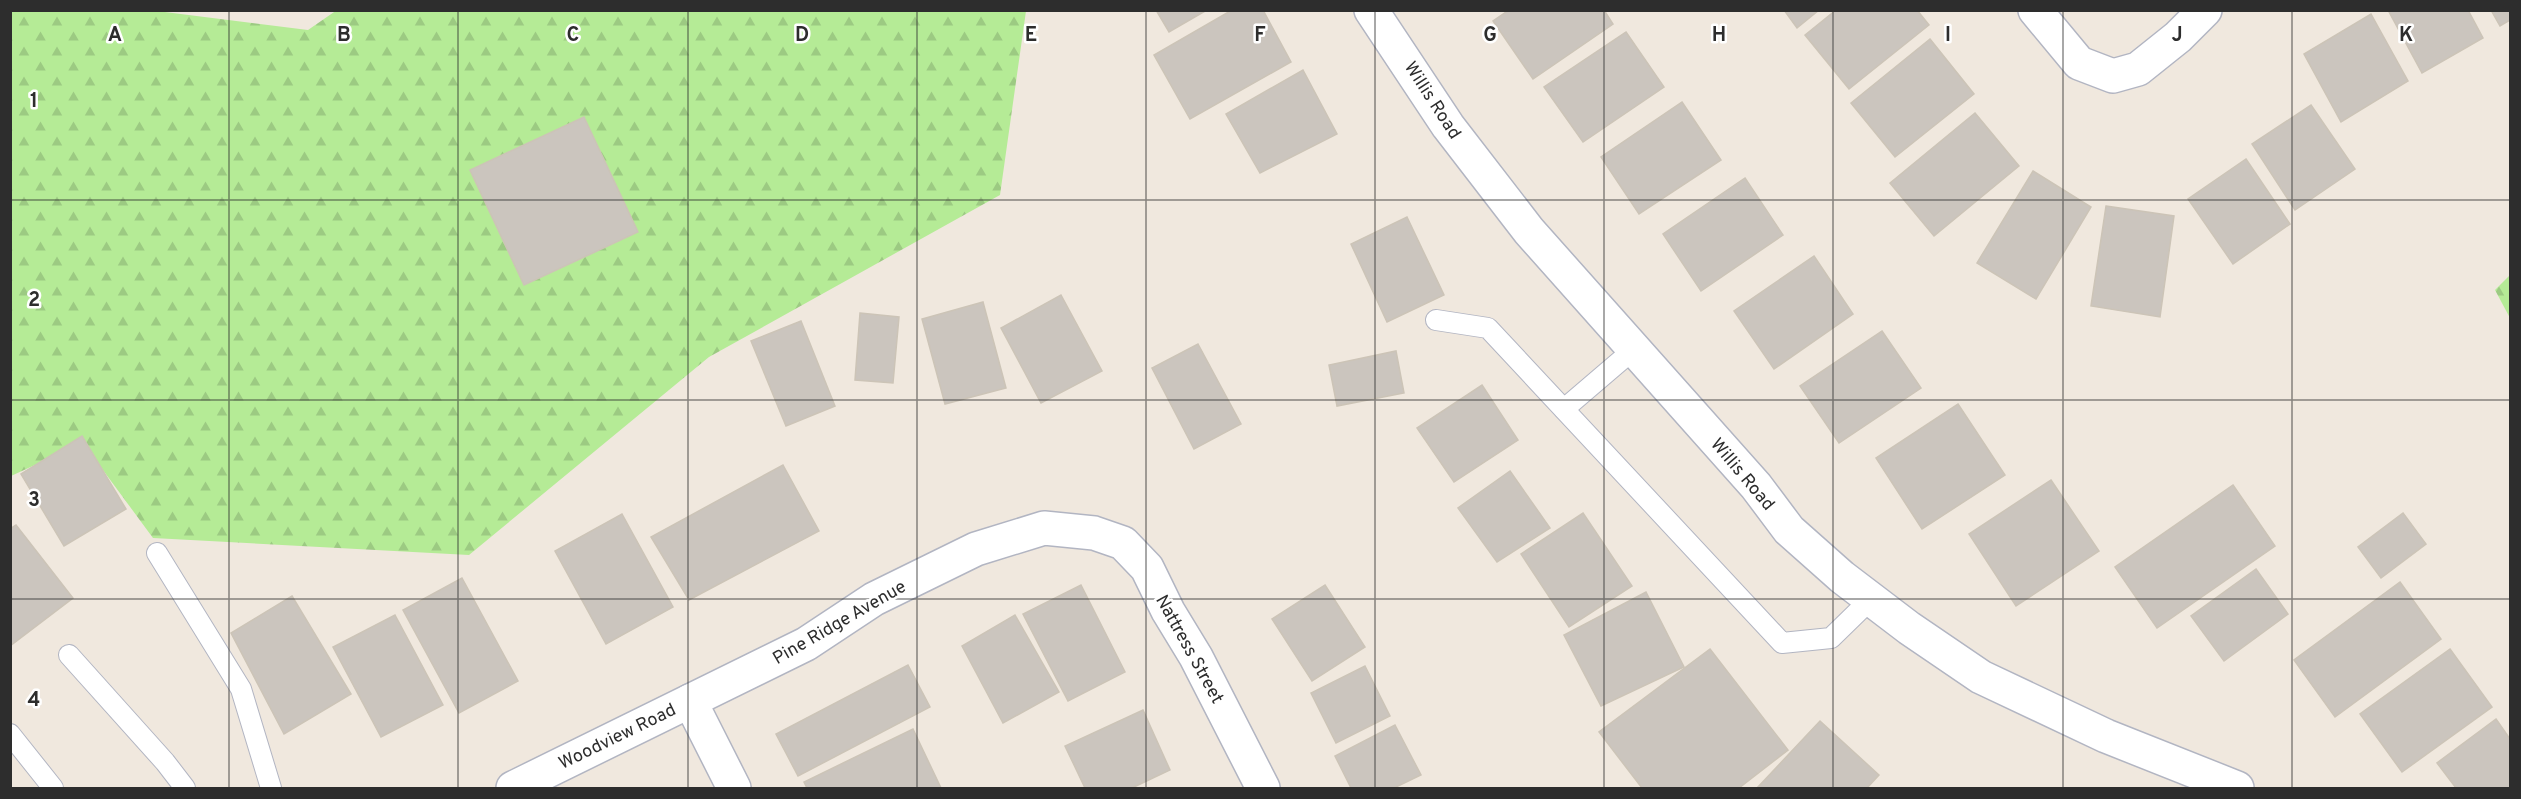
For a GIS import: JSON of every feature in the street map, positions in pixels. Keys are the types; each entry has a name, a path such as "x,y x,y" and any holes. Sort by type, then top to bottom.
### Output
{"street":[{"name":"Willis Road","path":"1371,10 1448,126 1529,231 1756,486 1789,530 1870,599 1981,677 2106,736 2237,789"},
{"path":"2036,10 2079,63 2114,76 2139,69 2178,37 2205,10"},
{"name":"Pine Ridge Avenue","path":"690,701 806,644 874,599 976,549 1044,528 1094,533"},
{"name":"Nattress Street","path":"1094,533 1123,543 1147,568 1168,611 1196,657 1263,789"},
{"path":"690,701 734,789"},
{"name":"Woodview Road","path":"513,789 690,701"}],"lane":[{"path":"1436,320 1488,328 1782,643 1831,638 1870,599"},
{"path":"1564,409 1633,350"},
{"path":"157,553 242,689 271,789"},
{"path":"69,655 165,762 185,789"},
{"path":"10,734 53,789"}],"green space":[{"path":"337,10 1026,11 1000,195 709,357 469,555 153,538 83,443 11,476 10,11 157,11 308,30"},
{"path":"2510,275 2510,318 2495,290"}],"building":[{"path":"1156,10 1207,10 1169,32"},
{"path":"1232,10 1263,10 1291,62 1190,119 1154,55"},
{"path":"1509,10 1604,10 1613,24 1533,79 1493,21"},
{"path":"1784,10 1819,10 1797,28"},
{"path":"1836,10 1917,10 1929,25 1849,89 1805,35"},
{"path":"2388,10 2468,10 2483,38 2422,73"},
{"path":"2491,10 2510,10 2510,20 2500,26"},
{"path":"2371,14 2408,81 2341,122 2304,54"},
{"path":"1626,32 1664,87 1583,142 1544,87"},
{"path":"1930,39 1974,94 1895,157 1851,103"},
{"path":"1303,70 1337,134 1260,173 1226,114"},
{"path":"1682,102 1721,160 1639,214 1601,157"},
{"path":"2311,105 2355,169 2295,210 2252,144"},
{"path":"1975,113 2019,166 1934,236 1890,183"},
{"path":"584,117 638,232 524,285 470,170"},
{"path":"2246,159 2290,224 2233,264 2188,199"},
{"path":"2033,171 2091,207 2036,299 1977,263"},
{"path":"1745,178 1783,235 1701,291 1663,234"},
{"path":"2106,206 2174,216 2160,317 2091,306"},
{"path":"1407,217 1444,295 1387,322 1351,244"},
{"path":"1814,256 1853,314 1774,369 1734,311"},
{"path":"1061,295 1102,371 1041,403 1001,328"},
{"path":"983,302 1006,388 945,404 922,319"},
{"path":"860,313 899,317 893,383 855,380"},
{"path":"801,321 835,406 786,426 751,341"},
{"path":"1882,331 1921,388 1839,443 1800,386"},
{"path":"1198,344 1241,424 1194,449 1152,368"},
{"path":"1396,351 1404,393 1337,406 1329,365"},
{"path":"1482,385 1518,440 1454,482 1417,428"},
{"path":"1958,404 2005,475 1922,529 1876,458"},
{"path":"82,436 126,509 64,546 21,474"},
{"path":"783,465 819,531 689,600 651,537"},
{"path":"1510,471 1550,528 1497,562 1458,508"},
{"path":"2051,480 2099,551 2016,606 1969,534"},
{"path":"2233,485 2275,546 2157,628 2115,567"},
{"path":"1583,513 1632,586 1569,627 1521,554"},
{"path":"2403,513 2426,544 2381,578 2358,547"},
{"path":"622,514 673,607 606,644 555,551"},
{"path":"16,525 73,598 10,646 10,529"},
{"path":"2256,569 2288,614 2224,661 2191,616"},
{"path":"462,578 518,681 459,713 403,610"},
{"path":"2400,582 2441,639 2335,717 2294,660"},
{"path":"1081,585 1125,672 1068,701 1023,614"},
{"path":"1325,585 1365,647 1312,681 1272,619"},
{"path":"1646,592 1684,667 1601,706 1564,635"},
{"path":"292,596 351,694 284,734 231,633"},
{"path":"395,615 443,705 381,737 333,647"},
{"path":"1015,615 1059,692 1003,723 962,646"},
{"path":"1710,649 1788,750 1739,788 1642,788 1599,732"},
{"path":"2450,649 2492,707 2402,772 2360,714"},
{"path":"908,665 930,707 798,776 776,734"},
{"path":"1365,666 1390,716 1336,743 1311,693"},
{"path":"1143,710 1170,770 1132,788 1085,788 1065,746"},
{"path":"2496,719 2510,739 2510,788 2456,788 2437,763"},
{"path":"1820,721 1879,775 1867,788 1757,788"},
{"path":"1395,725 1421,775 1394,788 1351,788 1335,756"},
{"path":"913,729 941,788 807,788 804,782"}]}
